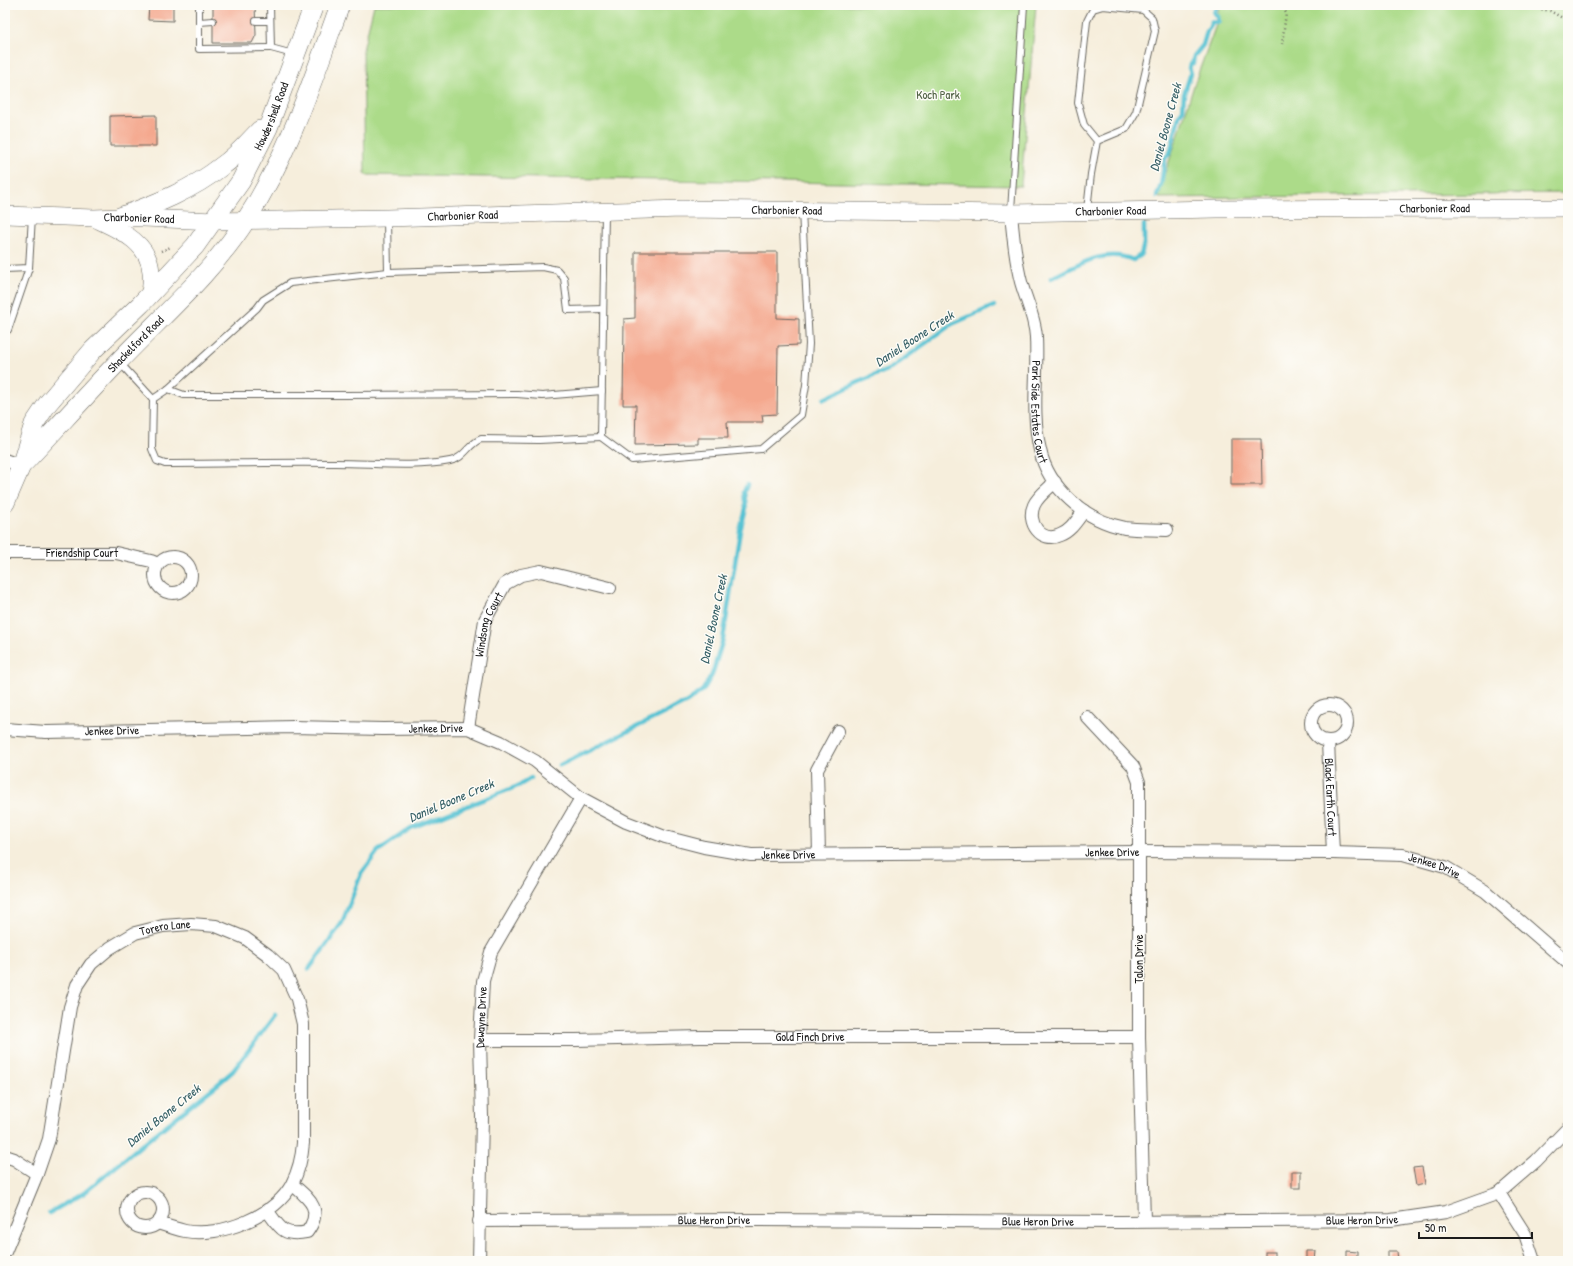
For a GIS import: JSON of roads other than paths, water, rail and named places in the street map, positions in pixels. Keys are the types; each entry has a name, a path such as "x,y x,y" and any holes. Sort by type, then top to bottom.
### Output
{"main road":[{"name":"Howdershell Road","path":"214,221 241,181 272,117 314,5"},
{"name":"Howdershell Road","path":"246,220 267,185 292,134 340,5"},
{"path":"120,217 161,202 207,177 223,166 241,150 272,117"},
{"name":"Charbonier Road","path":"5,215 94,218 120,217 214,221 682,210 1011,213 1087,210 1568,208"},
{"path":"94,218 125,232 140,244 147,256 152,271 150,294"},
{"name":"Shackelford Road","path":"13,463 186,294 221,255 246,220"},
{"name":"Shackelford Road","path":"5,503 13,463 34,424 48,403 93,350 150,294 195,246 214,221"}],"street":[{"name":"Park Side Estates Court","path":"1011,213 1013,242 1017,264 1029,304 1036,336 1036,395 1039,449 1044,464 1055,482 1068,497 1084,511 1098,519 1125,528 1167,530"},
{"path":"1055,482 1034,504 1030,516 1034,526 1041,534 1051,538 1061,535 1070,529 1084,511"},
{"name":"Friendship Court","path":"5,553 116,553 158,564"},
{"name":"Windsong Court","path":"468,728 485,620 505,584 521,575 541,571 610,588"},
{"name":"Talon Drive","path":"1087,717 1133,766 1139,782 1139,1037 1144,1221"},
{"name":"Jenkee Drive","path":"5,729 46,732 293,727 383,729 468,728 501,742 535,761 581,798 626,822 665,837 704,847 751,855 1139,852 1333,853 1403,855 1445,867 1485,891 1568,963"},
{"path":"819,854 818,770 838,731"},
{"name":"Black Earth Court","path":"1328,742 1333,853"},
{"name":"Dewayne Drive","path":"479,1261 482,1117 480,1040 483,981 491,952 581,798"},
{"name":"Torero Lane","path":"5,1252 37,1174 49,1139 70,1007 77,985 91,964 110,948 135,933 163,926 191,924 216,926 245,938 268,955 284,970 297,999 303,1024 303,1143 301,1162 292,1184 280,1199 267,1210 251,1220 228,1228 206,1232 186,1231 158,1224"},
{"name":"Gold Finch Drive","path":"480,1040 576,1040 700,1036 1139,1037"},
{"name":"Blue Heron Drive","path":"479,1221 1391,1220 1446,1212 1499,1193 1536,1161 1568,1128"},
{"path":"5,1156 14,1159 37,1174"},
{"path":"267,1210 284,1231 295,1234 307,1232 314,1222 314,1210 310,1200 292,1184"},
{"path":"1499,1193 1525,1234 1534,1261"}],"lane":[{"path":"199,5 198,49 271,48 295,55"},
{"path":"270,5 271,48"},
{"path":"1011,213 1024,5"},
{"path":"1087,210 1091,174 1097,141 1084,125 1078,103 1087,21 1093,9 1103,6 1143,10 1152,18 1155,31 1136,112 1126,129 1097,141"},
{"path":"198,22 213,21"},
{"path":"256,22 270,21"},
{"path":"118,361 153,399 152,449 157,461 165,464 420,464 457,459 475,441 482,439 540,440 601,437 632,460 761,449 801,415 806,385 809,344 802,211"},
{"path":"601,437 605,212"},
{"path":"8,330 29,268 32,216"},
{"path":"387,218 388,272"},
{"path":"153,399 168,389 257,308 263,300 290,284 388,272 543,267 557,270 564,278 568,310 603,309"},
{"path":"5,269 29,268"},
{"path":"168,389 184,395 346,396 517,394 542,396 602,391"}],"waterway":[{"name":"Daniel Boone Creek","path":"1157,196 1161,185 1165,158 1170,153 1179,116 1183,110 1184,94 1191,73 1189,68 1190,64 1193,63 1194,56 1203,45 1211,22 1217,23 1219,21 1218,16 1214,13 1217,5"},
{"name":"Daniel Boone Creek","path":"1051,278 1081,264 1102,257 1123,257 1133,260 1141,255 1144,243 1144,225"},
{"name":"Daniel Boone Creek","path":"824,399 890,369 952,324 994,306"},
{"name":"Daniel Boone Creek","path":"560,765 687,702 703,690 712,675 723,639 740,531 746,508 744,492 747,485"},
{"name":"Daniel Boone Creek","path":"309,969 342,923 361,874 378,851 411,828 518,786 531,778"},
{"name":"Daniel Boone Creek","path":"49,1213 84,1193 233,1071 275,1015"}],"park label":[{"name":"Koch Park","path":"938,95"}]}
